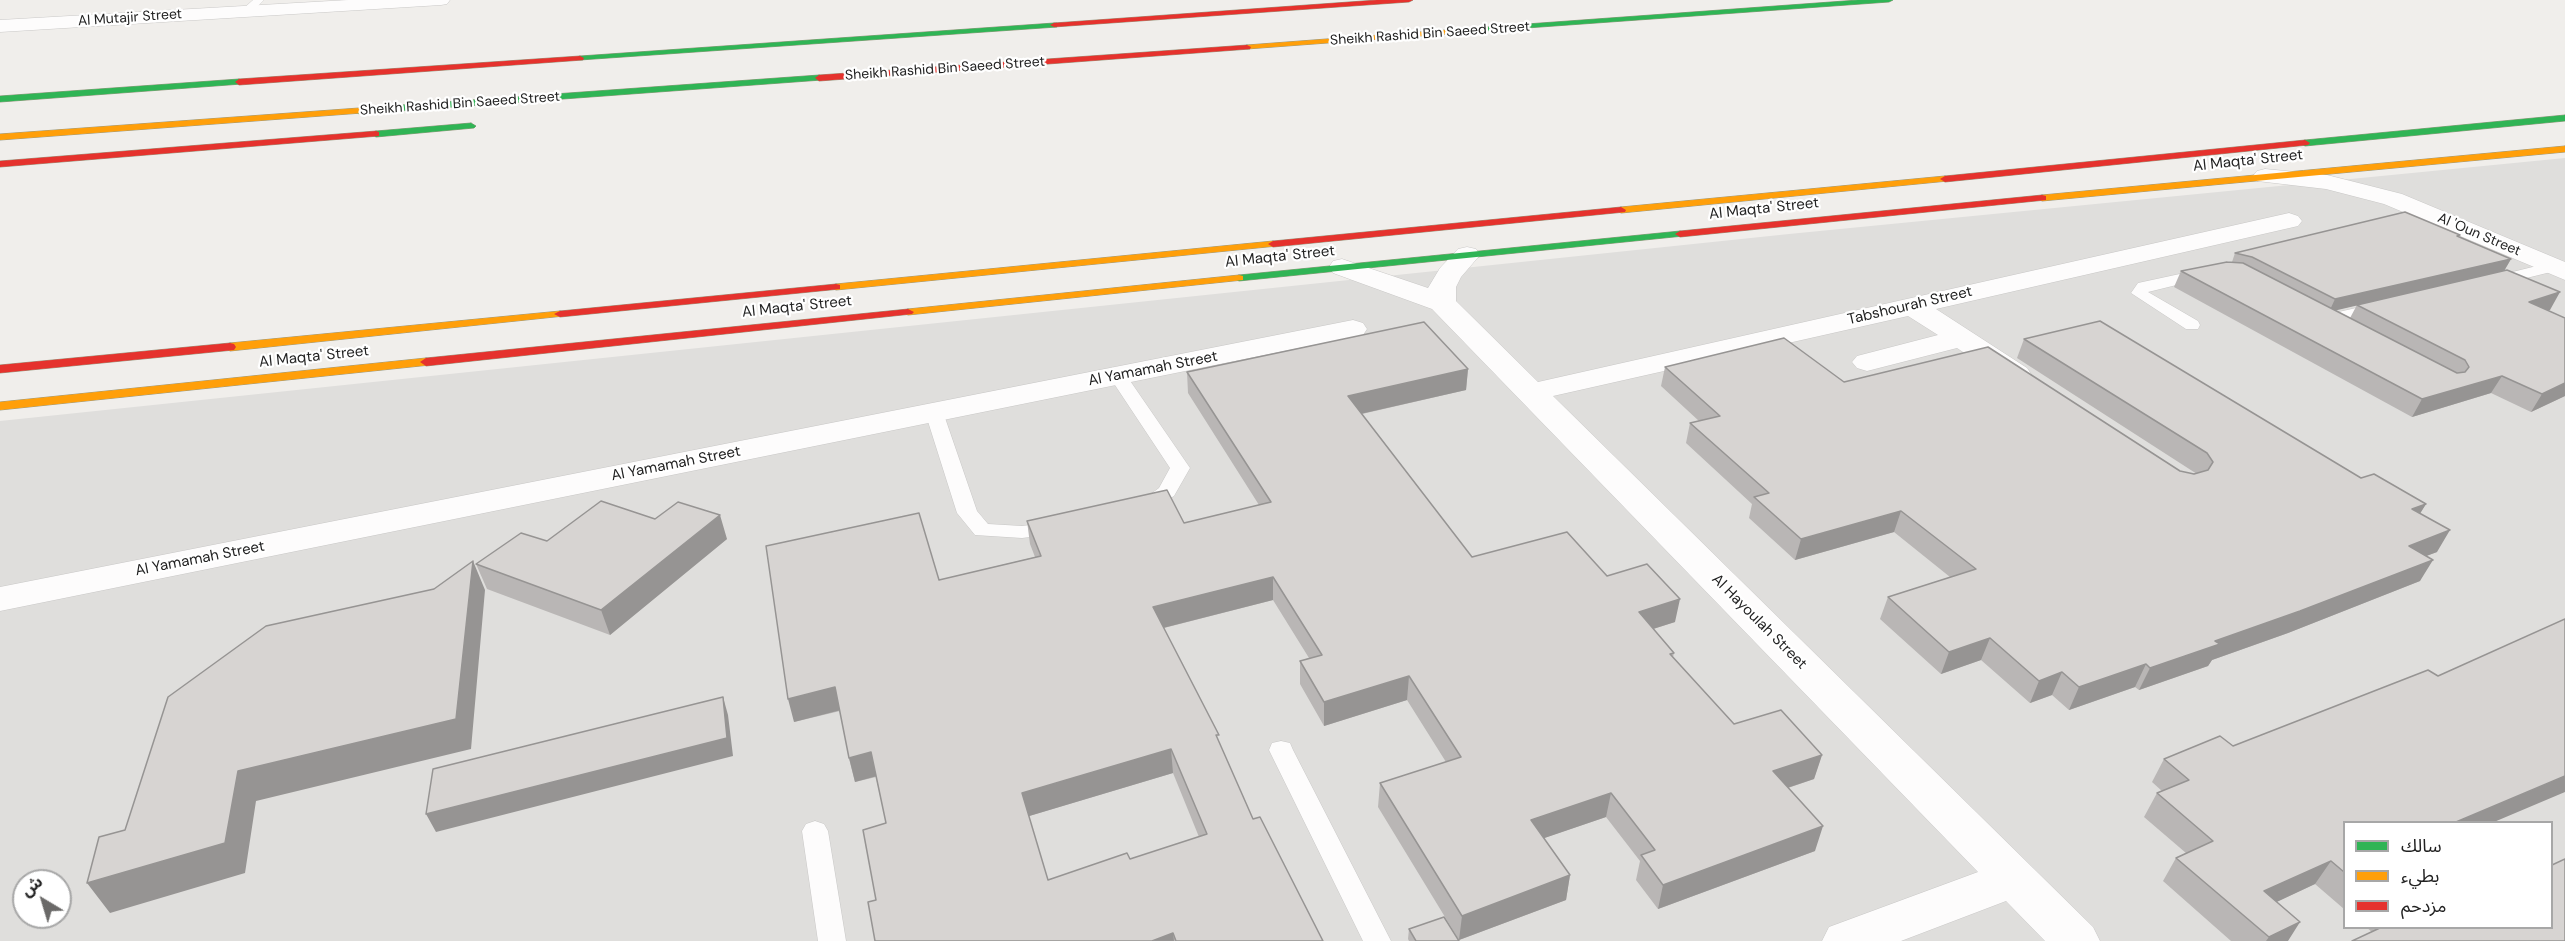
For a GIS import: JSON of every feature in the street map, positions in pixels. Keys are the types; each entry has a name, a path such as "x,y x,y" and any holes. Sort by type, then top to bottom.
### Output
{"main road":[{"path":"975,30 1288,0"},
{"path":"0,99 1409,0"},
{"name":"Sheikh Rashid Bin Saeed Street","path":"0,137 1890,0"},
{"path":"1252,61 1531,26"},
{"path":"35,82 257,68 896,36"},
{"name":"Al Maqta' Street","path":"0,369 1880,187 2565,118"},
{"path":"0,164 484,124"},
{"name":"Al Maqta' Street","path":"0,406 1342,267 2374,165 2565,149"},
{"path":"1544,248 1644,231 1897,206 1920,200 1920,196 1914,193 1880,187"},
{"path":"816,303 876,284"},
{"path":"728,331 731,320 741,314"}],"street":[{"name":"Al Mutajir Street","path":"0,26 253,5 441,0"},
{"name":"Al 'Oun Street","path":"2374,165 2372,178 2379,188 2393,199"},
{"name":"Al 'Oun Street","path":"2265,176 2327,182 2393,199 2559,269"},
{"name":"Tabshourah Street","path":"1532,392 2289,221"},
{"path":"1442,303 1442,287 1449,274 1467,255"},
{"name":"Al Hayoulah Street","path":"1342,267 1383,279 1442,303 2076,941"},
{"path":"1912,306 2039,389"},
{"name":"Al Yamamah Street","path":"0,599 1353,329"},
{"path":"1867,362 1962,338"},
{"path":"1846,941 2013,878"}],"lane":[{"path":"2474,285 2559,269"},
{"path":"2192,325 2139,293 2144,286 2220,271"},
{"path":"2327,320 2395,304"},
{"path":"2308,310 2347,331"},
{"path":"1118,376 1180,468 1167,492 1135,513 1124,515"},
{"path":"934,412 967,513 982,530 1022,532 1078,525"},
{"path":"1281,750 1377,941"},
{"path":"815,831 832,941"}],"shaded area":[{"path":"2565,158 2565,941 0,941 0,421 1789,234"}],"building":[{"path":"2405,212 2511,259 2335,299 2252,257 2235,253"},
{"path":"2227,262 2243,263 2457,373 2465,372 2469,367 2465,360 2357,305 2507,270 2560,292 2529,302 2565,318 2565,383 2542,394 2502,376 2422,399 2181,271"},
{"path":"2100,321 2361,478 2374,474 2426,504 2412,509 2450,530 2409,546 2433,560 2215,641 2220,644 2150,668 2146,664 2079,687 2062,672 2039,681 1990,638 1949,652 1888,597 1976,569 1901,511 1801,539 1754,497 1769,493 1690,423 1720,416 1665,367 1784,338 1844,382 1988,347 2180,471 2194,474 2208,470 2213,462 2207,453 2024,339"},
{"path":"1424,322 1468,369 1348,396 1472,557 1567,532 1607,576 1647,564 1680,599 1639,612 1674,653 1670,654 1734,724 1781,710 1822,755 1773,771 1823,826 1663,885 1641,855 1655,850 1611,793 1531,820 1570,875 1462,916 1380,783 1461,757 1409,676 1324,702 1300,661 1322,655 1273,577 1153,607 1219,735 1216,735 1253,819 1260,817 1323,941 1176,941 1173,933 1152,941 875,941 868,902 876,900 863,830 886,823 871,752 849,758 835,687 788,699 766,546 919,513 939,580 1041,556 1027,521 1167,490 1184,523 1271,502 1187,372","holes":["1171,749 1207,834 1130,859 1127,853 1048,880 1022,793"]},
{"path":"601,501 655,519 678,502 720,515 601,610 476,564 521,533 547,541"},
{"path":"473,561 456,719 238,771 225,843 87,883 99,837 125,830 168,697 266,626 434,589"},
{"path":"2565,619 2565,776 2458,821 2343,821 2343,871 2331,861 2264,891 2300,922 2269,937 2176,858 2213,841 2157,793 2189,780 2164,759 2220,736 2233,746 2428,670 2438,676"},
{"path":"723,697 727,738 426,814 433,769"},
{"path":"2565,859 2565,941 2352,941 2378,929 2553,929 2553,865"},
{"path":"1444,917 1459,941 1416,941 1409,929"}],"traffic: fast":[{"path":"1485,29 1889,0"},
{"path":"580,58 1054,25"},
{"path":"359,111 819,78"},
{"path":"0,99 239,82"},
{"path":"2305,143 2565,118"},
{"path":"376,134 471,126"},
{"path":"1239,278 1680,234"}],"traffic: slow":[{"path":"1247,47 1485,29"},
{"path":"0,137 359,111"},
{"path":"2042,198 2565,149"},
{"path":"1621,210 1945,179"},
{"path":"836,287 1273,244"},
{"path":"908,312 1239,278"},
{"path":"230,347 560,314"},
{"path":"0,406 426,362"}],"traffic: jam":[{"path":"1054,25 1409,0"},
{"path":"819,78 1247,47"},
{"path":"239,82 580,58"},
{"path":"0,164 376,134"},
{"path":"1945,179 2305,143"},
{"path":"1680,234 2042,198"},
{"path":"1273,244 1621,210"},
{"path":"560,314 836,287"},
{"path":"426,362 908,312"},
{"path":"0,369 230,347"}]}
